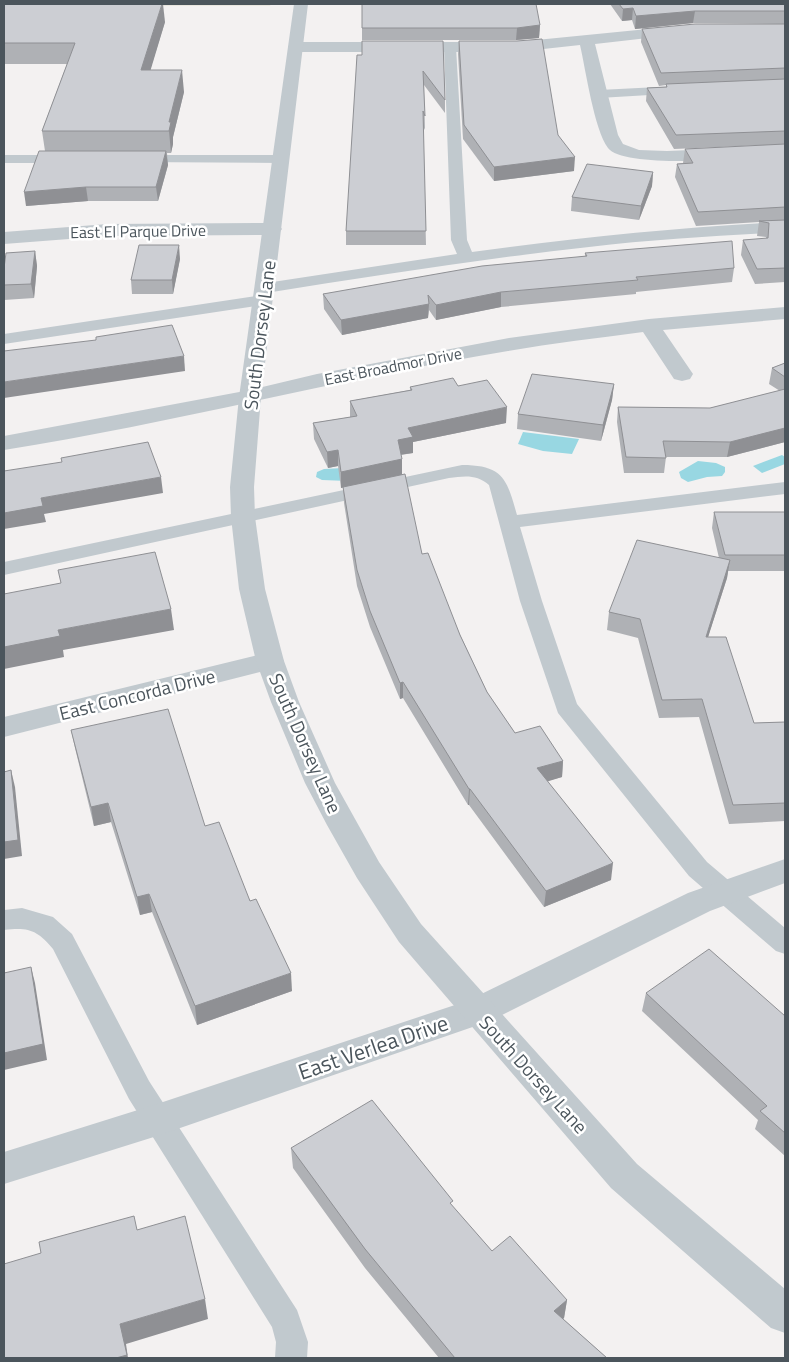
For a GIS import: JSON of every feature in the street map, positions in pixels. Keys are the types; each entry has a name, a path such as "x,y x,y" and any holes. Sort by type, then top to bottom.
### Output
{"street":[{"name":"South Dorsey Lane","path":"301,4 250,397 242,486 243,517 252,589 270,661 285,702 320,783 368,870 410,933 624,1176 785,1314"},
{"path":"296,47 516,47 694,30"},
{"path":"587,41 610,141 625,152 639,155 667,156 785,150"},
{"name":"East El Parque Drive","path":"4,238 108,230 272,229"},
{"name":"East Broadmor Drive","path":"4,443 250,397 311,382 461,353 557,337 649,325 785,313"},
{"path":"649,325 682,374"},
{"name":"East Concorda Drive","path":"4,727 270,661"},
{"name":"East Verlea Drive","path":"4,1168 157,1120 478,1011 699,902 785,871"}],"lane":[{"path":"450,47 459,240 466,256"},
{"path":"599,94 688,90"},
{"path":"4,159 83,159"},
{"path":"122,159 281,159"},
{"path":"4,340 466,256 624,237 724,229 785,227"},
{"path":"4,569 448,472 468,470 488,475 498,484 531,601 566,707 698,869 785,943"},
{"path":"510,522 785,488"},
{"path":"4,920 15,918 35,920 52,928 63,942 139,1090 286,1321 292,1342 291,1358"}],"shaded area":[{"path":"4,4 271,4 270,6 4,6"}],"water":[{"path":"523,432 579,439 572,454 543,451 518,444"},
{"path":"782,455 785,457 785,464 762,473 753,466"},
{"path":"698,461 716,463 725,467 725,472 722,476 707,477 688,482 681,478 679,472"},
{"path":"343,468 348,481 322,480 316,477 317,472 324,469"}],"building":[{"path":"4,4 162,4 141,70 182,70 169,122 171,122 169,131 42,131 75,43 4,43"},
{"path":"362,4 536,4 540,25 517,28 362,28"},
{"path":"619,4 785,4 785,11 695,11 636,16 633,8 623,9"},
{"path":"695,24 785,24 785,68 661,73 642,29"},
{"path":"542,39 558,135 575,157 494,167 464,125 459,41"},
{"path":"362,41 443,41 445,100 423,71 426,231 346,231 357,55 362,55"},
{"path":"785,79 785,131 676,135 647,88 667,87 666,84"},
{"path":"785,144 785,207 698,212 677,164 693,163 685,149"},
{"path":"39,151 166,151 156,187 86,187 24,192"},
{"path":"587,164 653,172 641,206 572,197"},
{"path":"785,220 785,268 757,269 743,240 768,238 769,223 759,221"},
{"path":"732,241 734,268 636,277 638,280 501,292 436,305 428,295 429,304 341,320 323,294 482,266 587,256 585,253"},
{"path":"139,245 179,245 172,280 131,280"},
{"path":"35,251 31,284 4,285 6,253"},
{"path":"172,325 184,356 4,382 4,351 96,340 96,337"},
{"path":"785,363 785,377 772,368"},
{"path":"532,374 614,384 603,425 518,414"},
{"path":"453,378 458,386 487,380 507,407 408,428 413,437 398,440 402,459 341,472 338,450 327,452 313,423 357,416 350,401 412,390 410,387"},
{"path":"785,389 785,428 730,442 663,441 666,458 626,457 618,407 710,408"},
{"path":"148,442 161,477 41,498 43,506 4,513 4,471 62,462 61,458"},
{"path":"405,474 422,554 428,553 460,635 487,692 515,733 540,726 563,761 537,768 613,863 546,891 469,789 403,682 400,683 370,611 357,570 343,487"},
{"path":"714,512 785,512 785,555 725,555"},
{"path":"637,540 730,560 706,637 726,637 754,723 785,722 785,803 733,805 702,699 662,700 640,619 609,612"},
{"path":"155,552 171,609 58,630 60,636 4,647 4,594 61,583 58,570"},
{"path":"168,709 205,826 219,822 250,901 256,899 291,973 195,1006 149,894 137,897 108,803 91,807 71,730"},
{"path":"11,770 18,840 4,842 4,772"},
{"path":"709,949 785,1016 785,1133 760,1111 767,1106 646,993"},
{"path":"31,967 43,1044 4,1053 4,973"},
{"path":"372,1100 453,1201 450,1203 492,1251 510,1236 567,1300 554,1311 607,1358 455,1358 365,1249 291,1148"},
{"path":"134,1216 137,1230 185,1216 205,1299 120,1324 127,1355 116,1358 4,1358 4,1264 41,1253 39,1242"}]}
